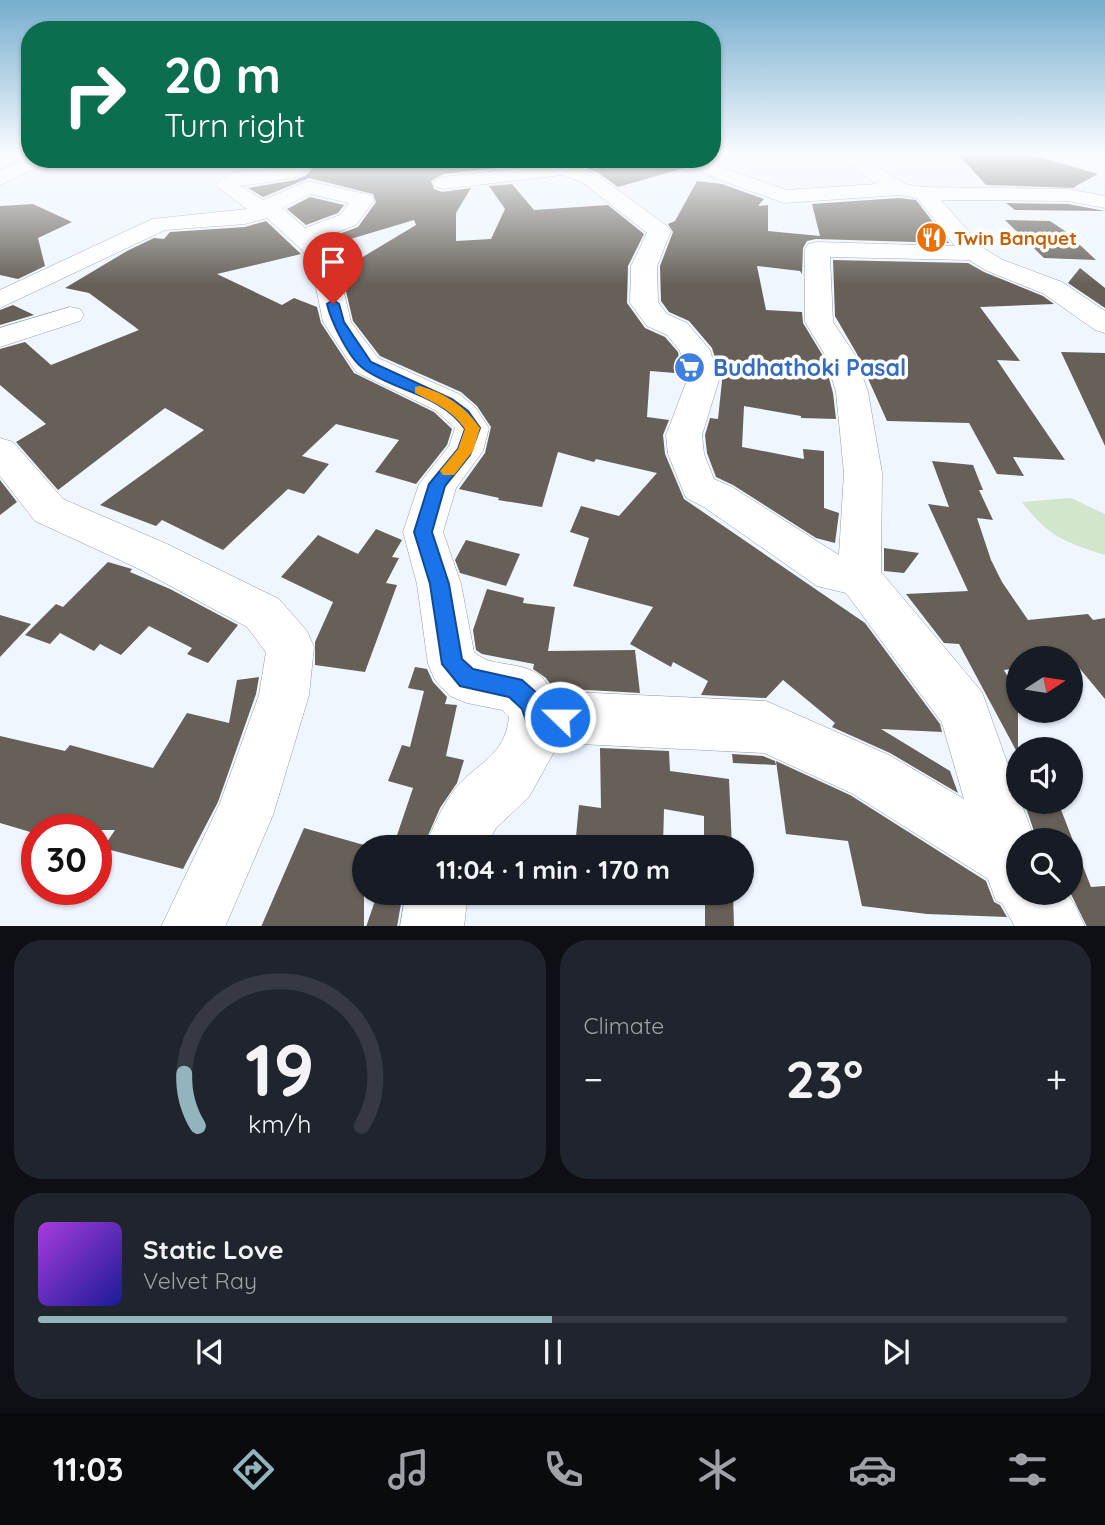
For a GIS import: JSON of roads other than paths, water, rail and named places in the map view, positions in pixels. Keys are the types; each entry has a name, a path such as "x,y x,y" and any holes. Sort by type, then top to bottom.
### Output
{"street":[{"path":"243,197 263,210 273,212 303,237 325,268 337,322 367,365 447,402 463,415 472,428 465,451 438,484 423,532 439,584 452,664 467,679 515,688 530,702 535,716 533,742 510,778 476,808 461,835"},
{"path":"0,300 160,224 245,217 288,197"},
{"path":"303,237 348,220 363,200 351,197"},
{"path":"615,197 659,231 651,243 650,255 643,265 644,303 657,320 677,329 695,350 703,380 684,435 686,454 699,488 718,497 832,573 859,577"},
{"path":"786,197 808,197"},
{"path":"928,197 974,253 994,265 1053,288 1105,324"},
{"path":"1080,197 1105,202"},
{"path":"799,198 813,231 819,322 840,355 852,392 863,473 859,577 964,710 1006,838"},
{"path":"813,231 909,253 974,253"},
{"path":"0,338 70,315"},
{"path":"0,451 49,510 152,556 263,613 290,647 284,695 244,815 193,926"},
{"path":"535,716 766,727 870,774 1006,868"},
{"path":"432,926 433,905"},
{"path":"1038,905 1053,926"}],"place":[{"name":"Twin Banquet","path":"931,238"},
{"name":"Budhathoki Pasal","path":"690,367"}]}
